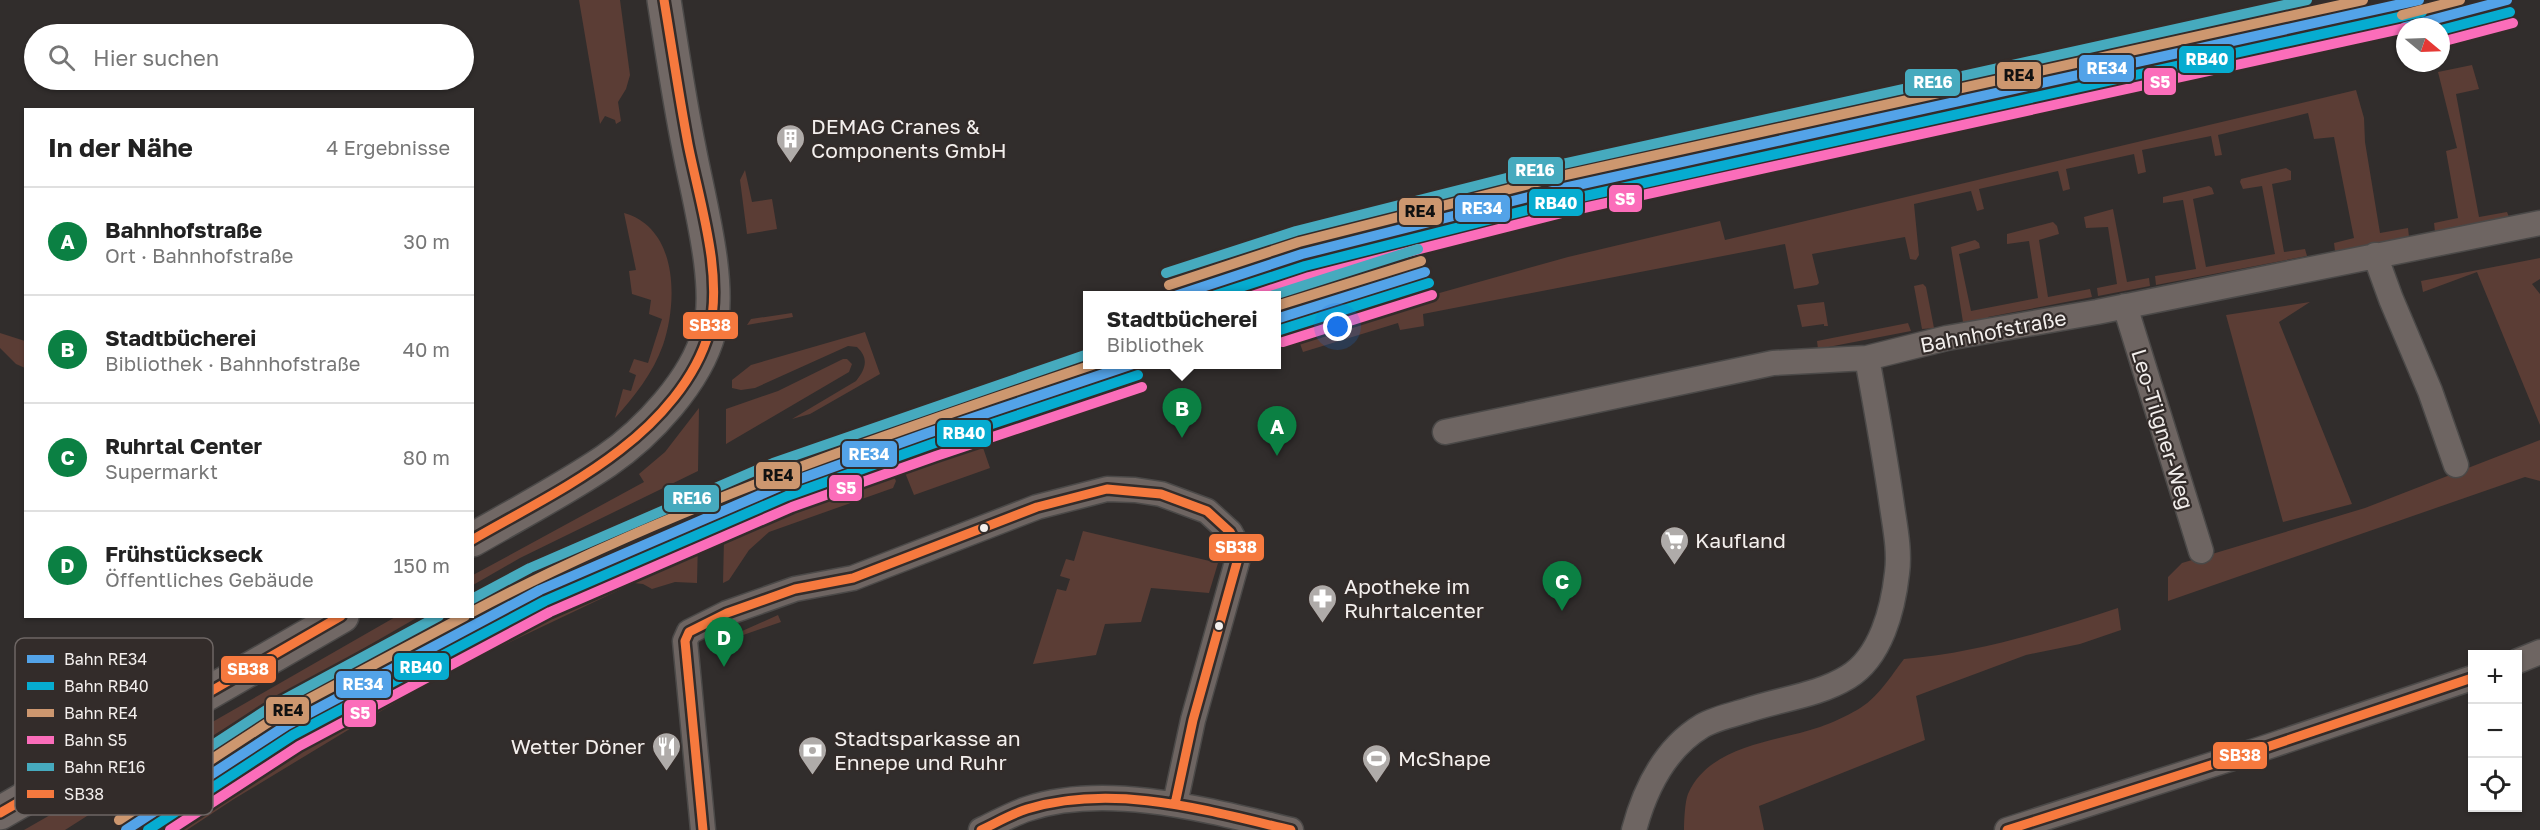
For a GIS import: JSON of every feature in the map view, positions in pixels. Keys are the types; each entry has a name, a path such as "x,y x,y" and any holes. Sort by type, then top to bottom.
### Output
{"main road":[{"path":"474,539 607,460 650,423 687,381 701,356 710,330 713,294 710,258 671,54 664,0"},
{"path":"213,690 339,618"},
{"path":"0,813 15,804"}],"street":[{"name":"Bahnhofstraße","path":"1456,430 1773,363 1867,358 1947,338 2125,306 2540,224"},
{"path":"2375,255 2430,392 2456,465"},
{"name":"Leo-Tilgner-Weg","path":"2125,306 2201,551"},
{"path":"1634,830 1646,791 1657,771 1677,746 1702,726 1767,703 1803,696 1850,676 1868,657 1886,624 1898,571 1896,538 1867,358"},
{"path":"703,830 685,641 689,632 727,613 783,593 803,587 853,579 1037,507 1107,489 1135,490 1185,502 1207,511 1230,532 1236,543 1237,562 1193,720 1175,804"},
{"path":"2522,659 2540,652"},
{"path":"2007,830 2261,749 2468,679"},
{"path":"981,830 1028,808 1108,798 1175,804 1291,830"}],"shaded area":[{"path":"579,0 620,0 630,75 626,89 618,102 621,121 616,124 615,120 605,116 600,124"},
{"path":"2472,65 2479,89 2456,94 2479,217 2507,212 2509,217 2435,232 2434,223 2458,218 2446,151 2457,148 2438,72 2450,72 2450,70"},
{"path":"2356,90 2364,118 2365,142 2380,233 2408,228 2409,237 2335,251 2334,243 2354,238 2334,137 2314,139 2308,113 2218,135 2222,155 2215,156 2211,136 2142,150 2146,172 2138,174 2134,154 2066,169 2070,189 2063,191 2058,171 1979,189 1984,209 1977,211 1971,191 1914,204 1919,255 1916,260 1910,259 1905,237 1812,254 1819,283 1817,285 1794,289 1785,244 1423,314 1424,326 1400,330 1398,323 1303,352 1298,338 1294,338 1293,334 1568,257 1720,221 1725,240"},
{"path":"2286,168 2291,171 2291,180 2272,184 2284,252 2305,249 2307,256 2156,285 2155,276 2196,269 2183,200 2163,203 2163,197 2209,186 2212,188 2214,194 2193,199 2206,267 2275,254 2262,186 2243,189 2240,182 2241,179"},
{"path":"745,170 752,202 772,199 777,229 747,234 740,180"},
{"path":"2113,209 2127,282 2149,278 2150,286 2098,296 2097,288 2117,284 2108,227 2086,228 2084,217"},
{"path":"624,213 642,221 655,234 664,250 669,268 671,308 663,345 649,375 615,418 623,389 631,391 636,375 629,372 634,359 648,363 662,319 649,314 651,300 632,294 629,271 636,270"},
{"path":"2053,222 2059,234 2039,240 2048,297 2090,289 2092,297 1988,317 1989,321 1970,325 1969,321 1963,322 1951,247 1975,240 1979,243 1980,248 1959,254 1971,311 2038,298 2029,241 2007,244 2007,234"},
{"path":"2540,258 2540,279 2532,284 2540,294 2540,425 2477,272 2423,292 2421,281"},
{"path":"1923,284 1926,287 1934,328 1922,329 1914,286"},
{"path":"1824,302 1828,326 1824,324 1802,327 1797,305"},
{"path":"2310,302 2279,322 2352,504 2283,522 2226,315"},
{"path":"792,313 793,317 747,325 751,319"},
{"path":"1908,323 1911,331 1818,349 1817,341"},
{"path":"865,332 880,374 810,414 792,419 859,377 864,368 865,359 857,347 848,346 755,388 741,390 732,388 732,380 751,365"},
{"path":"0,333 24,341 24,368 16,364 0,348"},
{"path":"847,359 852,364 849,372 726,444 726,409 778,391"},
{"path":"699,408 698,471 520,558 474,584 474,574 644,482 639,474 665,452"},
{"path":"980,439 990,468 914,495 904,470 951,452 952,448"},
{"path":"2540,440 2540,481 2525,477 2168,601 2168,577 2182,563 2365,508"},
{"path":"888,476 894,477 896,481 893,488 769,532 749,550 729,580 723,583 724,539"},
{"path":"1083,531 1218,563 1209,593 1151,588 1141,622 1105,624 1096,655 1033,664 1057,589 1066,591 1070,579 1060,576 1066,559 1074,561"},
{"path":"698,540 697,583 675,582 652,589 643,584 634,583 468,662 358,724 213,813 213,786 243,768 432,665 563,599"},
{"path":"2118,608 2121,630 2080,644 2026,655 1916,696 1925,740 1759,806 1764,830 1684,830 1688,794 1698,778 1711,765 1745,748 1820,727 1857,710 1877,694 1904,659 1985,646 2039,633"},
{"path":"778,615 781,622 723,642 722,640"},
{"path":"394,618 416,618 213,736 213,722"},
{"path":"50,815 89,815 65,830 24,830"},
{"path":"168,815 210,815 187,830 145,830"}],"rail line":[{"name":"RE16","path":"1166,273 1296,231 1558,165 2307,0"},
{"name":"RE4","path":"1169,285 1299,242 1561,176 2363,0"},
{"name":"RE34","path":"1190,291 1302,254 1564,188 2419,0"},
{"name":"RE4","path":"2402,15 2460,0"},
{"name":"RE34","path":"2439,18 2507,0"},
{"name":"RB40","path":"1228,291 1305,266 1567,200 2422,12"},
{"name":"RB40","path":"2450,28 2510,12"},
{"name":"S5","path":"2450,40 2513,23"},
{"name":"S5","path":"1267,291 1309,277 1570,211 2396,30"},
{"name":"RE16","path":"1281,293 1418,249"},
{"name":"RE4","path":"1281,304 1421,261"},
{"name":"RE34","path":"1281,317 1425,272"},
{"name":"RB40","path":"1281,330 1429,283"},
{"name":"S5","path":"1283,342 1432,295"},
{"name":"RE16","path":"474,598 530,568 773,463 1083,356"},
{"name":"RE4","path":"474,611 547,574 700,506 857,446 1083,368"},
{"name":"RE34","path":"213,773 287,725 540,590 783,485 1118,369"},
{"name":"RB40","path":"213,787 293,735 545,601 787,496 932,444 1138,375"},
{"name":"S5","path":"213,802 299,746 550,612 792,507 1142,387"},
{"name":"RE16","path":"213,745 274,705 435,618"},
{"name":"RE4","path":"213,758 281,714 461,618"},
{"name":"RE4","path":"119,820 127,815"},
{"name":"RE34","path":"126,830 149,815"},
{"name":"RB40","path":"148,830 171,815"},
{"name":"S5","path":"170,830 193,815"}],"transit line":[{"name":"SB38","path":"474,539 585,475 634,439 674,398 695,366 709,332 713,310 712,262 685,126 664,0"},
{"name":"SB38","path":"703,830 685,641 689,632 727,613 795,589 853,578 1037,507 1107,489 1161,494 1207,511 1230,532 1236,543 1237,562 1193,720 1175,804"},
{"name":"SB38","path":"213,690 338,618"},
{"name":"SB38","path":"2007,830 2261,749 2468,679"},
{"name":"SB38","path":"981,830 1027,809 1093,798 1160,802 1291,830"},
{"name":"SB38","path":"0,813 15,804"}],"place":[{"name":"DEMAG Cranes & Components GmbH","path":"790,164"},
{"name":"Stadtbücherei","path":"1182,438"},
{"name":"Bahnhofstraße","path":"1277,456"},
{"name":"Kaufland","path":"1674,566"},
{"name":"Ruhrtal Center","path":"1562,611"},
{"name":"Apotheke im Ruhrtalcenter","path":"1323,624"},
{"name":"Frühstückseck","path":"724,667"},
{"name":"Wetter Döner","path":"666,772"},
{"name":"Stadtsparkasse an Ennepe und Ruhr","path":"813,776"},
{"name":"McShape","path":"1377,784"}]}
